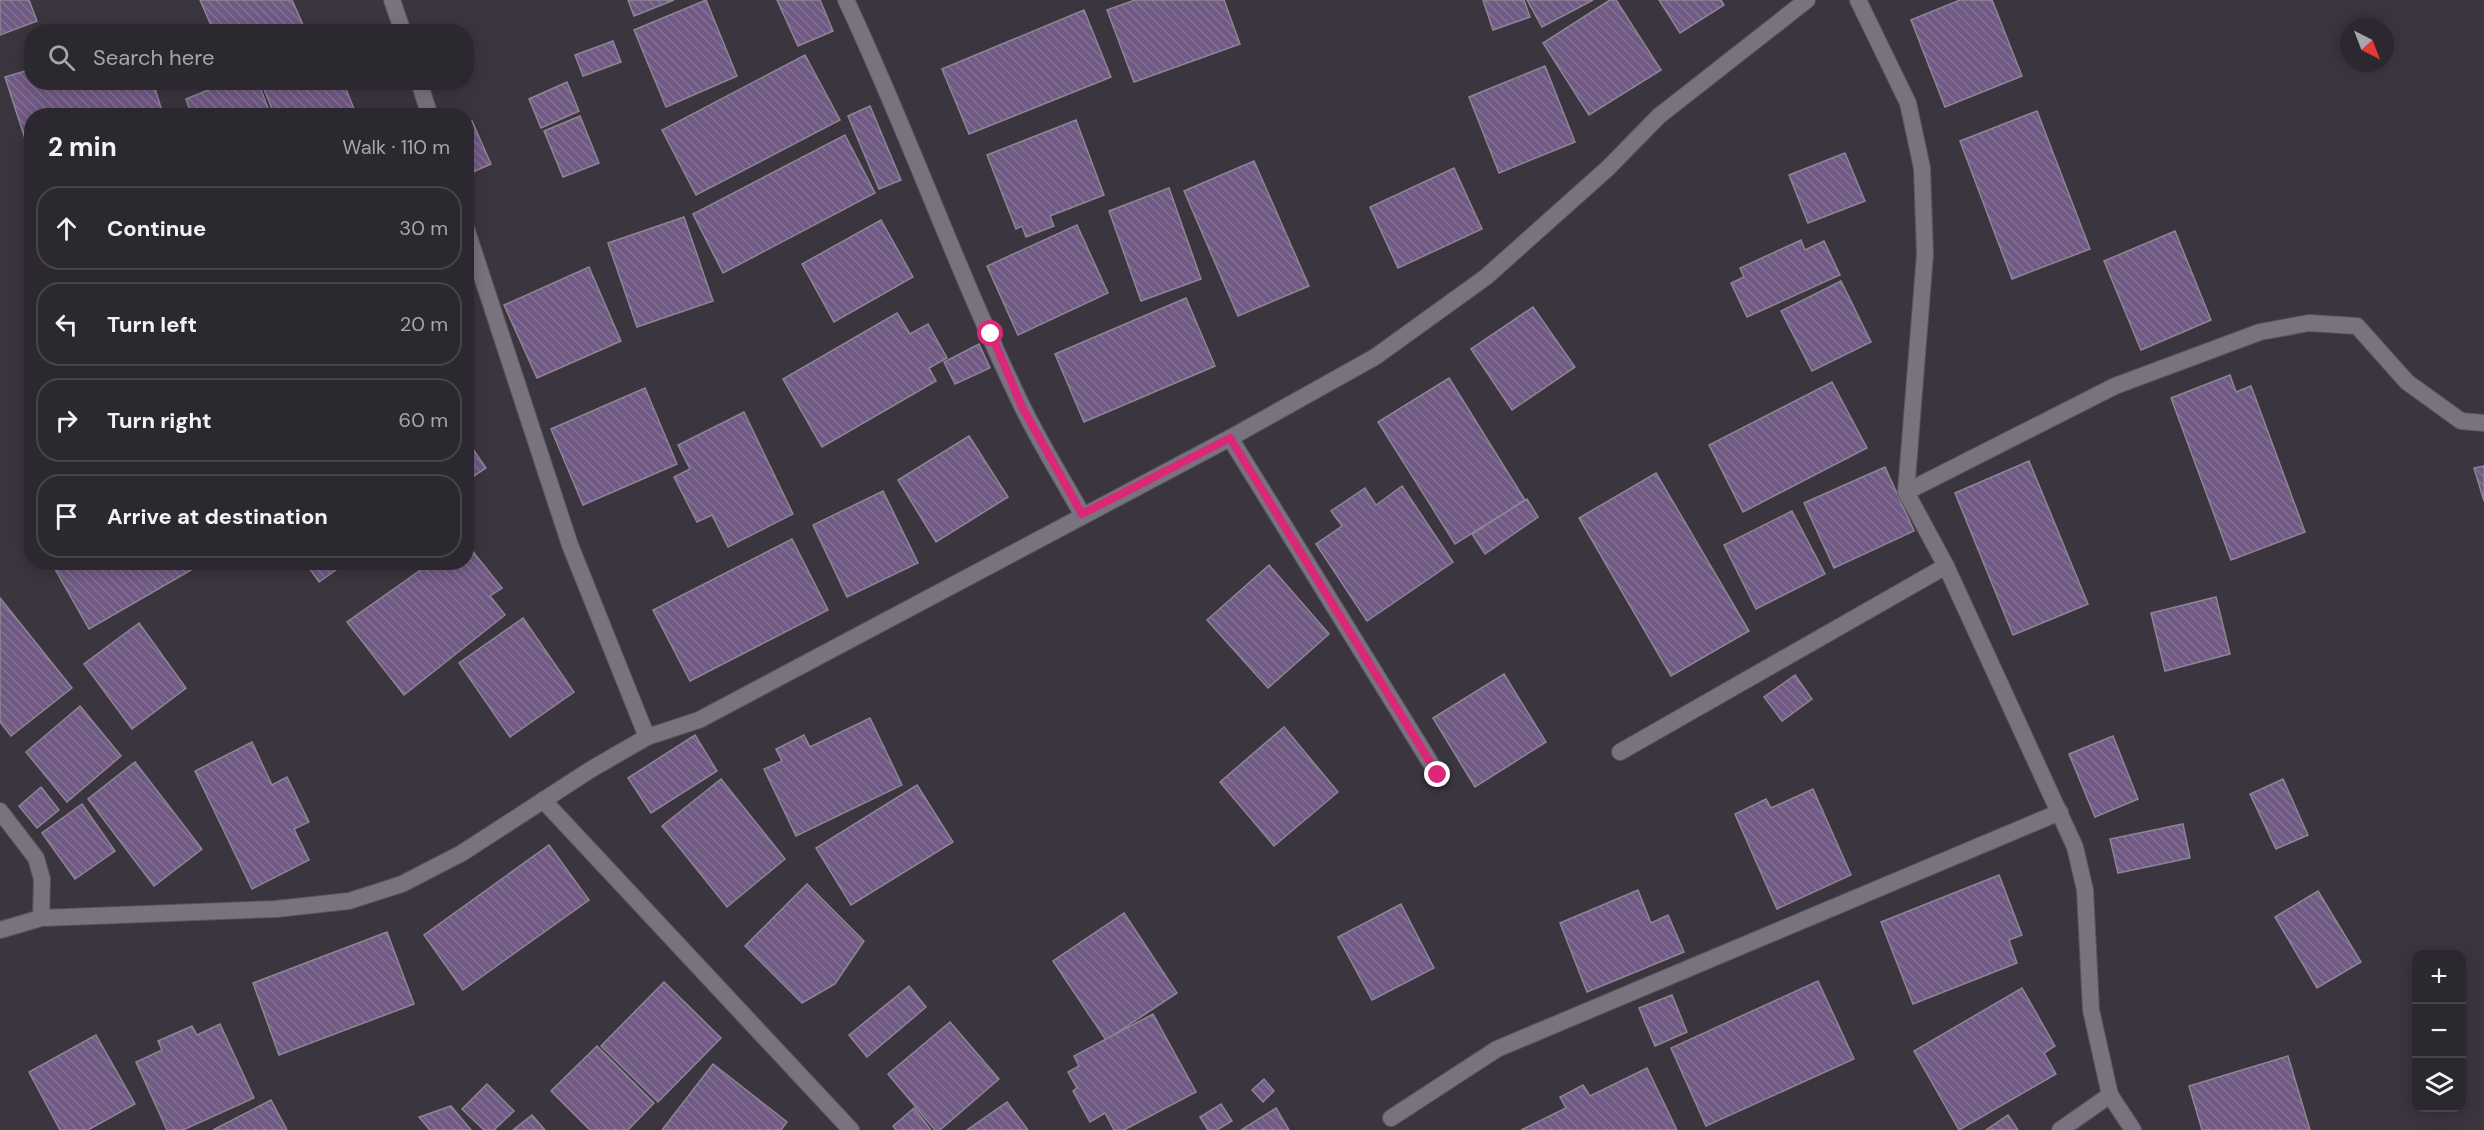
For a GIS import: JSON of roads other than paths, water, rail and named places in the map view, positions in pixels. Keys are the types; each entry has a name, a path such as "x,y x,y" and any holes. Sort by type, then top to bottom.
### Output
{"street":[{"path":"392,0 400,24"},
{"path":"846,0 888,90 967,284 1022,407 1082,514"},
{"path":"0,930 41,918 276,909 350,901 402,884 462,853 543,800 647,737 699,720 1082,514 1230,438 1375,357 1486,278 1608,168 1659,116 1808,0"},
{"path":"1857,0 1908,103 1922,168 1925,254 1906,492 1946,566 2075,847 2085,890 2091,1010 2110,1095 2133,1130"},
{"path":"422,90 427,108"},
{"path":"474,252 570,545 647,737"},
{"path":"1906,492 2115,386 2260,332 2309,323 2357,326 2407,382 2461,421 2484,423"},
{"path":"1230,438 1438,775"},
{"path":"1620,752 1946,566"},
{"path":"543,800 851,1130"},
{"path":"0,811 36,858 42,879 41,918"},
{"path":"1391,1118 1497,1049 2060,812"},
{"path":"2060,1130 2110,1095"}]}
